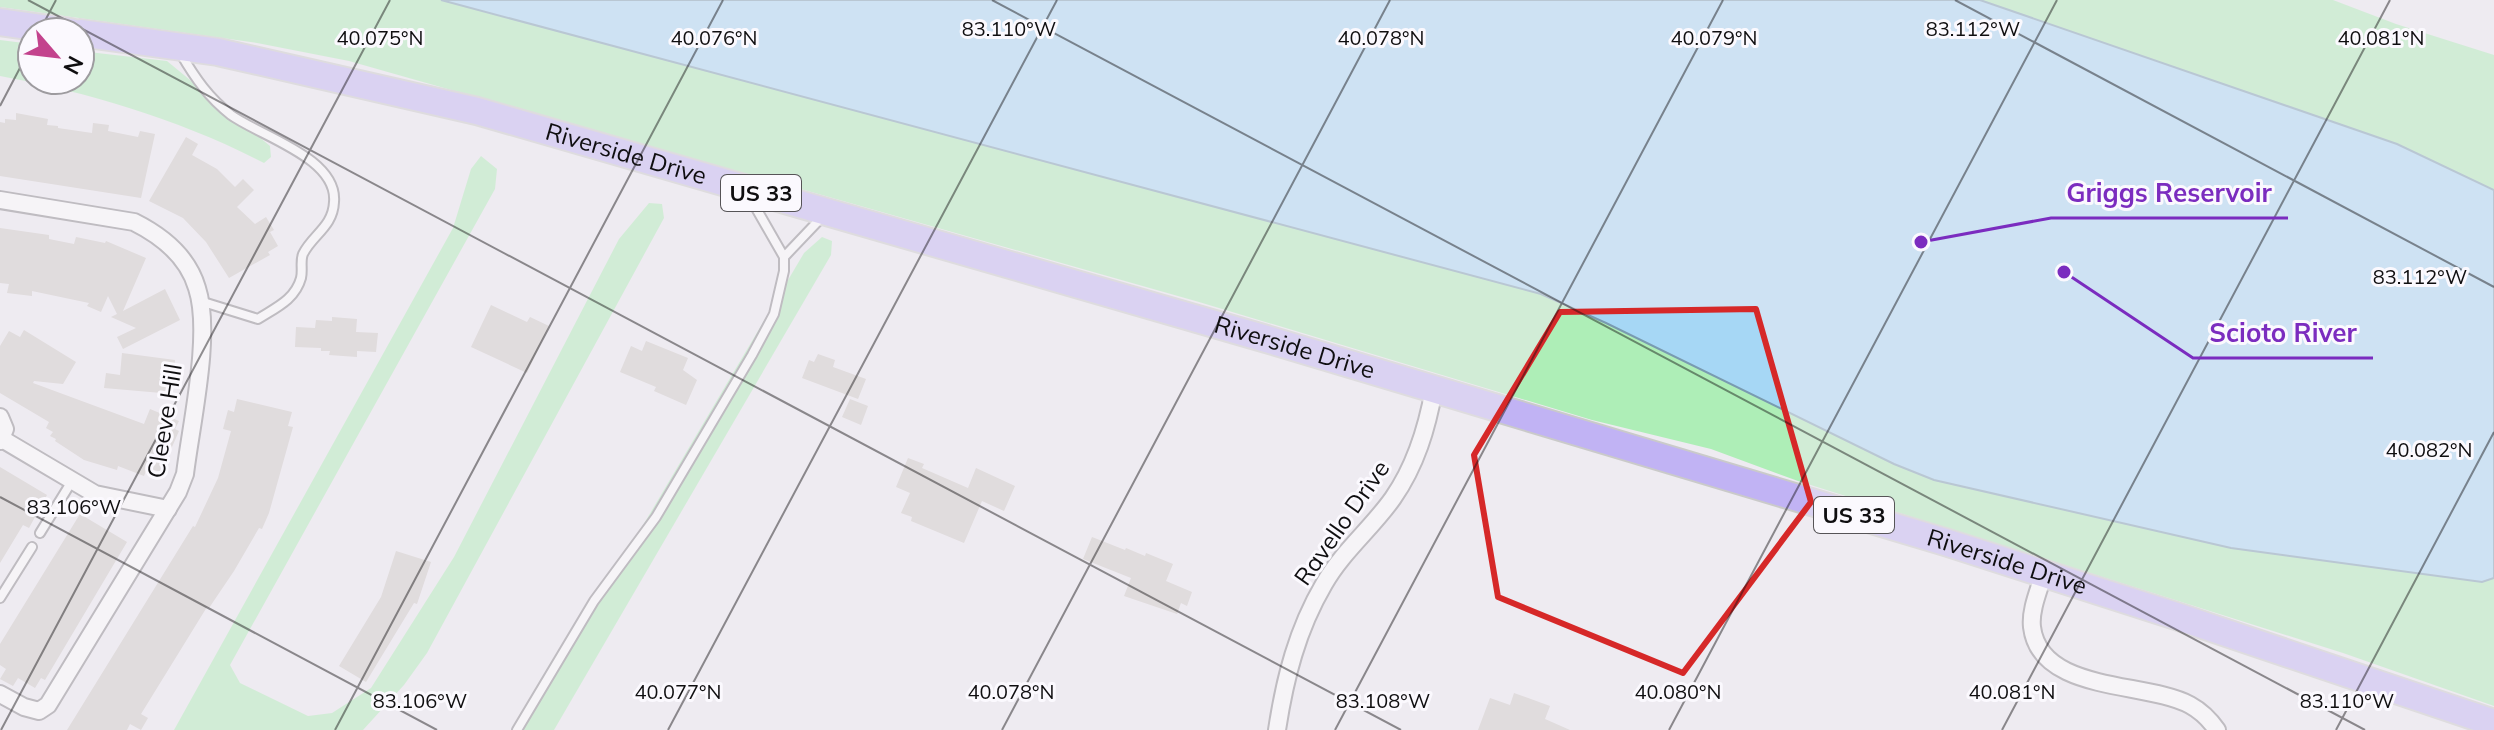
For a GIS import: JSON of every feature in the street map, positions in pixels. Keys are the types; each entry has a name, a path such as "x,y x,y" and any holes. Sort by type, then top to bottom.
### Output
{"main road":[{"name":"Riverside Drive","path":"96,35 218,52 477,111 1434,389 2044,573 2494,723"}],"street":[{"name":"Cleeve Hill","path":"0,200 134,222 152,231 168,243 185,264 197,288 203,334 185,474 168,509 53,699 39,711 0,694"},
{"name":"Ravello Drive","path":"1277,730 1289,665 1309,613 1335,566 1392,499 1405,477 1428,424 1434,389"},
{"path":"0,417 5,429 1,440 95,494 168,509"},
{"path":"2044,573 2032,627 2035,640 2048,660 2067,672 2188,703 2209,719 2217,730"}],"lane":[{"path":"177,46 199,86 232,116 294,149 329,178 335,201 326,227 303,254 300,279 290,299 258,319 199,301"},
{"path":"517,730 594,601 656,517 774,314 784,271 784,257 744,188"},
{"path":"784,257 826,212"},
{"path":"40,533 72,481"},
{"path":"0,598 32,547"}],"highlighted area":[{"path":"1756,309 1811,502 1683,673 1498,597 1474,455 1560,312"}],"green space":[{"path":"0,0 441,0 1541,294 1894,464 2482,582 2494,578 2494,706 2343,653 1798,481 1711,449 1592,420 1199,302 349,61 257,43 96,20 96,16 64,16 0,7"},
{"path":"1980,0 2333,0 2494,55 2494,190 2397,144"},
{"path":"0,40 16,42 16,80 0,76"},
{"path":"96,53 167,61 270,146 271,157 264,163 201,134 86,96 96,96"},
{"path":"481,156 497,169 495,189 230,665 240,683 308,716 332,713 371,688 454,557 619,239 649,203 662,204 664,218 427,653 404,685 363,730 174,730 453,228 471,169"},
{"path":"822,237 832,241 831,255 554,730 522,730 804,253"}],"water":[{"path":"441,0 1980,0 2397,144 2494,190 2494,578 2482,582 2231,548 1934,480 1894,464 1541,294"}],"building":[{"path":"16,113 48,119 47,125 58,128 92,133 93,123 109,125 108,131 138,137 140,131 155,134 141,198 0,176 0,122 16,120"},
{"path":"186,137 198,144 192,155 217,169 235,187 243,179 254,190 237,207 255,224 266,217 274,230 270,232 278,246 268,252 270,255 229,278 206,242 183,218 149,201"},
{"path":"0,228 49,235 49,239 74,244 76,237 106,241 146,258 123,311 165,289 180,320 123,349 117,337 136,328 111,317 117,314 108,296 101,312 87,306 89,303 32,291 32,296 7,293 9,284 0,283"},
{"path":"491,305 527,322 530,317 549,326 527,373 471,347"},
{"path":"332,317 357,319 356,332 378,333 376,352 357,351 357,357 329,355 330,351 321,351 321,348 295,347 296,327 315,328 316,320 332,321"},
{"path":"24,330 76,362 63,384 33,383 144,424 150,409 179,421 175,429 179,431 161,472 147,468 144,476 118,466 117,470 84,460 50,436 53,432 46,428 49,422 0,393 0,346 9,331 20,337"},
{"path":"646,341 688,358 683,370 697,380 686,405 654,391 656,387 620,372 631,346 642,351"},
{"path":"122,353 175,360 173,394 104,388 106,373 120,375"},
{"path":"818,354 835,360 833,367 866,379 858,399 802,378 809,360 814,362"},
{"path":"237,399 292,412 288,426 293,427 262,529 259,528 234,571 207,607 141,714 148,718 141,730 130,724 127,730 67,730 195,527 218,478 231,431 223,429 228,410 234,412"},
{"path":"850,399 868,406 861,425 842,417"},
{"path":"908,458 924,464 922,468 968,488 976,468 1015,486 1004,511 982,501 964,543 911,521 912,517 901,513 910,493 896,487"},
{"path":"0,467 47,495 29,528 23,525 0,563"},
{"path":"80,514 127,542 45,680 41,678 35,688 18,678 13,686 0,679 6,669 0,665 0,644"},
{"path":"1092,537 1173,564 1166,581 1192,592 1187,606 1181,603 1177,614 1124,596 1131,578 1083,559"},
{"path":"396,551 431,562 417,604 414,603 366,682 339,666 381,597"},
{"path":"1514,693 1550,706 1545,719 1570,730 1478,730 1490,698 1510,705"}],"place":[{"name":"Griggs Reservoir","path":"1921,242"},
{"name":"Scioto River","path":"2064,272"}]}
